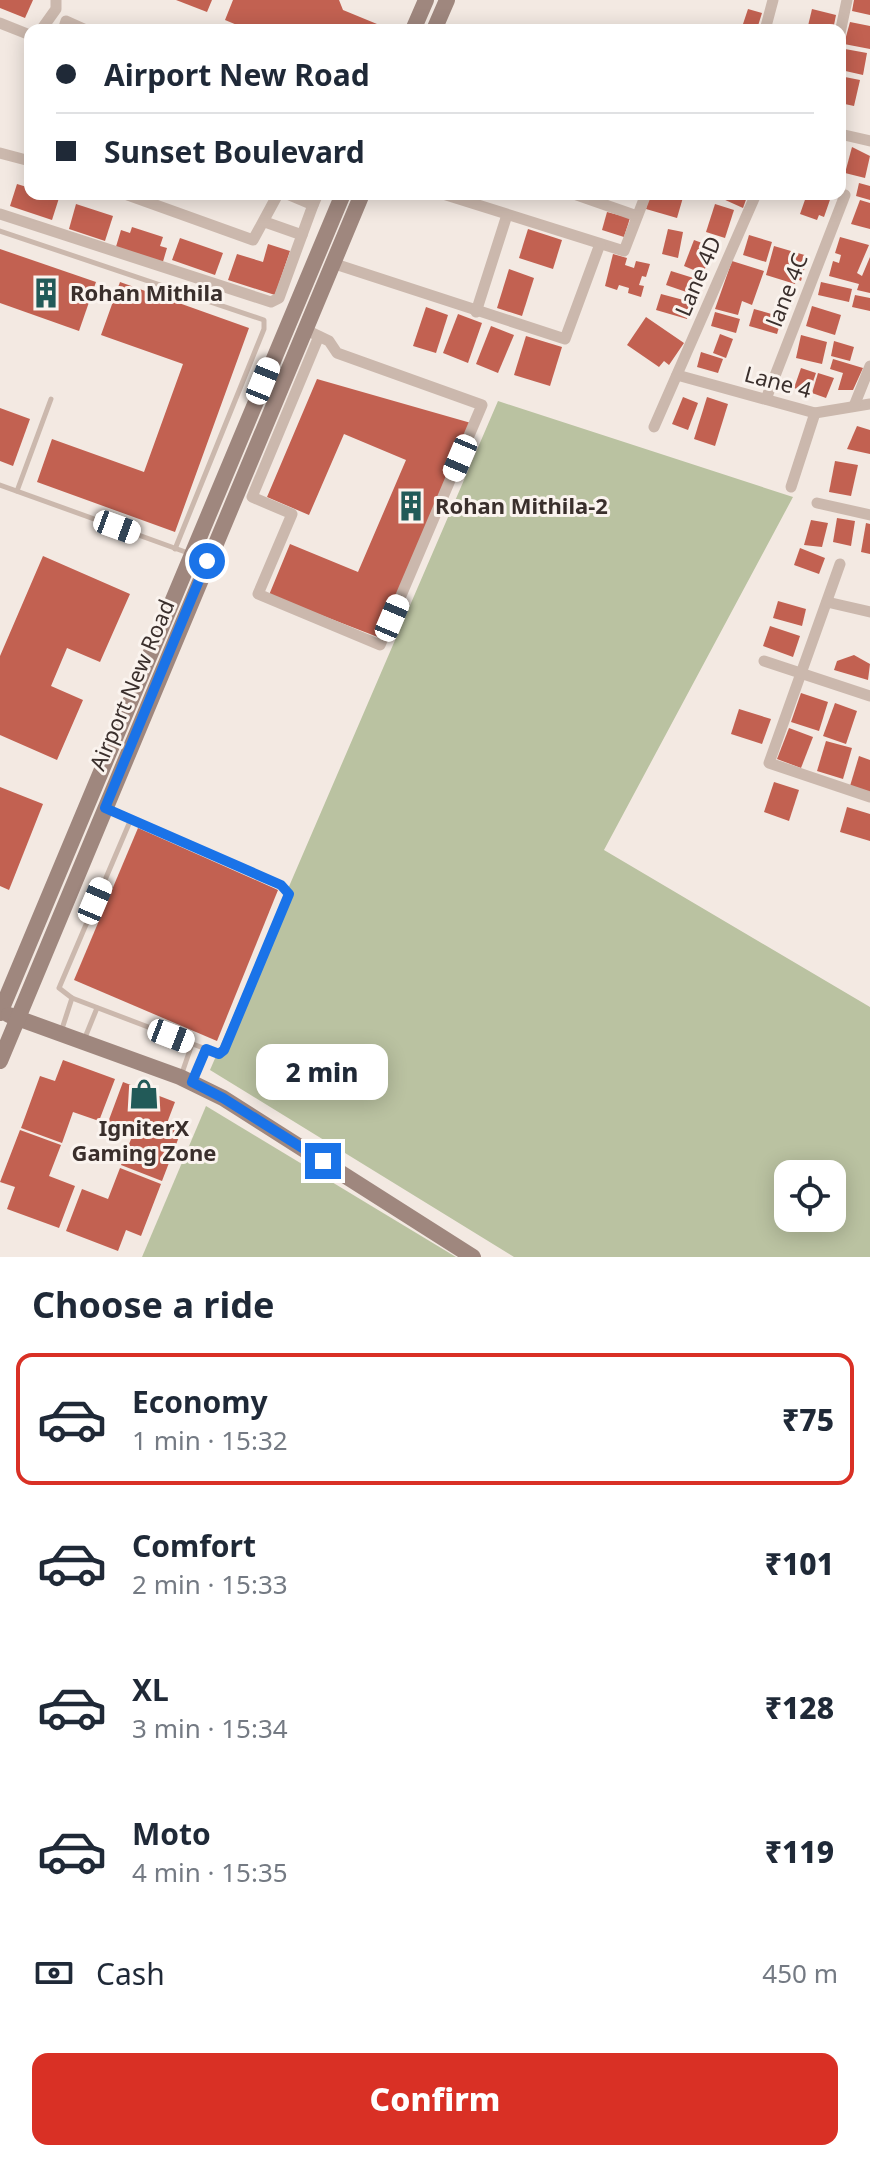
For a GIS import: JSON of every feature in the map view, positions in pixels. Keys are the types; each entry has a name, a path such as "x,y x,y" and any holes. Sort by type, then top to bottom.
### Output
{"main road":[{"path":"416,24 426,0"},
{"path":"437,24 447,0"},
{"name":"Airport New Road","path":"0,1012 340,200"},
{"name":"Airport New Road","path":"0,1061 207,561 311,332 332,263 359,200"},
{"path":"0,1012 59,1037 186,1080 223,1098 473,1257"}],"street":[{"path":"767,24 773,0"},
{"path":"842,24 847,0"},
{"path":"56,4 63,24"},
{"path":"44,24 56,4"},
{"path":"0,23 24,33"},
{"path":"846,135 870,141"},
{"path":"0,153 24,159"},
{"path":"142,200 253,240 275,200"},
{"path":"0,214 271,302 279,298 315,200"},
{"path":"461,200 624,251 644,200"},
{"path":"591,200 637,216"},
{"name":"Lane 4D","path":"677,375 753,200"},
{"name":"lane 4C","path":"766,399 843,200"},
{"path":"476,312 507,215"},
{"path":"265,222 302,235"},
{"path":"332,263 565,339 600,244"},
{"path":"311,332 329,341 337,353 482,405 380,645 258,594 292,514 252,497 311,332"},
{"path":"854,406 870,366"},
{"path":"654,427 677,375"},
{"name":"Lane 4","path":"677,375 815,413 870,404"},
{"path":"791,487 815,413"},
{"path":"817,503 870,515"},
{"path":"840,564 769,763 870,797"},
{"path":"827,602 870,612"},
{"path":"764,661 870,696"}],"lane":[{"path":"0,231 264,320 264,329 175,549"},
{"path":"17,491 51,399"},
{"path":"0,485 207,561"},
{"path":"105,808 131,819 281,885 289,894 224,1050 219,1054 62,994 59,983 131,819"},
{"path":"59,1037 72,998"},
{"path":"82,1045 97,1008"},
{"path":"186,1080 192,1044"},
{"path":"186,1080 206,1049"}],"green space":[{"path":"498,401 793,497 604,850 870,1007 870,1257 514,1257 210,1070"},
{"path":"206,1106 456,1257 142,1257"}],"building":[{"path":"0,0 33,0 25,18 0,8"},
{"path":"176,0 212,0 207,12"},
{"path":"233,0 339,0 343,10 377,24 235,24 225,20"},
{"path":"854,0 870,0 870,15 852,11"},
{"path":"748,9 762,13 759,24 743,24"},
{"path":"812,9 836,15 834,24 808,24"},
{"path":"850,22 870,26 870,49 846,44"},
{"path":"846,49 867,53 863,75 846,71"},
{"path":"846,77 860,80 854,106 846,104"},
{"path":"852,147 870,156 865,178 846,173"},
{"path":"859,183 870,186 870,200 856,196"},
{"path":"17,184 24,186 24,200 58,200 52,220 10,206"},
{"path":"648,200 682,200 677,218 646,209"},
{"path":"725,200 746,200 743,208"},
{"path":"805,200 830,200 824,217 819,215 817,220 800,214"},
{"path":"860,200 870,203 870,229 851,224"},
{"path":"76,204 113,216 105,241 69,229"},
{"path":"715,204 734,210 725,238 706,232"},
{"path":"607,212 630,218 624,237 602,230"},
{"path":"132,227 163,237 160,246 167,248 162,265 115,250 121,230 130,233"},
{"path":"528,229 562,240 553,269 519,258"},
{"path":"668,229 683,232 678,258 662,254"},
{"path":"749,235 772,242 766,262 743,255"},
{"path":"840,237 869,245 857,273 862,276 870,257 870,293 857,290 859,284 829,276 833,261 839,263 841,255 835,253"},
{"path":"180,238 223,253 215,275 172,260"},
{"path":"694,240 713,247 703,274 684,266"},
{"path":"268,244 290,251 275,295 228,280 237,254 263,262"},
{"path":"774,246 808,256 801,281 797,279 795,284 766,275"},
{"name":"Rohan Mithila","path":"0,249 96,282 79,331 0,303"},
{"path":"613,254 627,258 625,265 634,268 636,261 650,264 646,277 642,276 639,285 644,286 641,297 628,293 629,288 619,285 617,290 605,286"},
{"path":"732,261 764,271 752,305 742,301 738,315 715,309"},
{"path":"509,269 534,278 522,316 497,308"},
{"path":"671,271 703,281 698,296 666,285"},
{"path":"120,282 249,328 175,532 37,482 52,439 144,472 183,364 101,335"},
{"path":"821,282 852,289 849,302 818,295"},
{"path":"661,294 691,302 687,319 656,310"},
{"path":"855,295 870,298 870,311 852,307"},
{"path":"812,306 841,315 835,335 806,326"},
{"path":"426,307 448,315 436,353 413,346"},
{"path":"754,309 782,317 777,334 749,326"},
{"path":"715,312 740,319 736,333 711,326"},
{"path":"458,314 482,323 468,363 443,353"},
{"path":"646,317 684,343 669,365 664,361 659,367 627,345"},
{"path":"491,326 514,335 498,373 476,364"},
{"path":"720,334 733,339 726,358 713,353"},
{"path":"801,335 827,342 822,364 796,358"},
{"path":"526,336 562,347 550,386 514,375"},
{"path":"834,341 854,347 850,361 831,356"},
{"path":"701,352 723,359 718,373 697,367"},
{"path":"833,359 863,368 853,390 838,390 843,373 830,369"},
{"path":"801,368 816,373 809,393 794,388"},
{"path":"818,373 834,378 826,398 812,393"},
{"name":"Rohan Mithila-2","path":"317,379 471,423 383,639 269,595 290,544 358,572 406,460 344,434 309,515 267,497"},
{"path":"683,397 698,403 688,430 672,424"},
{"path":"707,397 728,404 715,446 694,439"},
{"path":"0,408 30,419 13,466 0,461"},
{"path":"857,426 870,430 870,454 847,449"},
{"path":"835,461 858,465 851,496 829,492"},
{"path":"837,518 855,521 851,546 833,542"},
{"path":"811,520 828,523 822,547 804,545"},
{"path":"866,523 870,524 870,554 861,552"},
{"path":"800,548 825,558 819,574 794,565"},
{"path":"43,556 130,594 100,662 67,648 51,686 83,700 57,760 0,735 0,656"},
{"path":"778,601 806,609 802,626 773,618"},
{"path":"770,626 800,636 793,657 763,646"},
{"path":"854,655 870,664 868,680 834,670 837,661"},
{"path":"801,693 828,702 819,731 791,722"},
{"path":"835,703 857,711 846,744 823,736"},
{"path":"739,709 771,719 762,744 731,734"},
{"path":"789,728 813,737 801,768 777,759"},
{"path":"826,741 852,748 843,779 817,771"},
{"path":"859,756 870,760 870,792 850,786"},
{"path":"774,782 799,790 789,821 764,812"},
{"path":"0,787 43,804 9,890 0,886"},
{"path":"847,807 870,814 870,841 840,832"},
{"path":"138,828 278,890 217,1041 74,980"},
{"path":"63,1060 115,1079 99,1121 73,1112 62,1143 21,1128 40,1076 55,1081"},
{"path":"123,1082 175,1102 167,1123 182,1129 162,1181 121,1165 133,1134 107,1125"},
{"path":"20,1130 61,1145 49,1176 75,1186 59,1228 7,1209 15,1187 0,1182"},
{"path":"120,1168 161,1184 141,1236 126,1230 118,1251 66,1231 82,1189 108,1199"}],"place":[{"name":"Rohan Mithila","path":"46,293"},
{"name":"Rohan Mithila-2","path":"411,506"},
{"name":"IgniterX Gaming Zone","path":"144,1094"}],"route":[{"path":"207,561 105,808 281,885 289,894 224,1050 219,1054 206,1049 192,1082 323,1161"}]}
